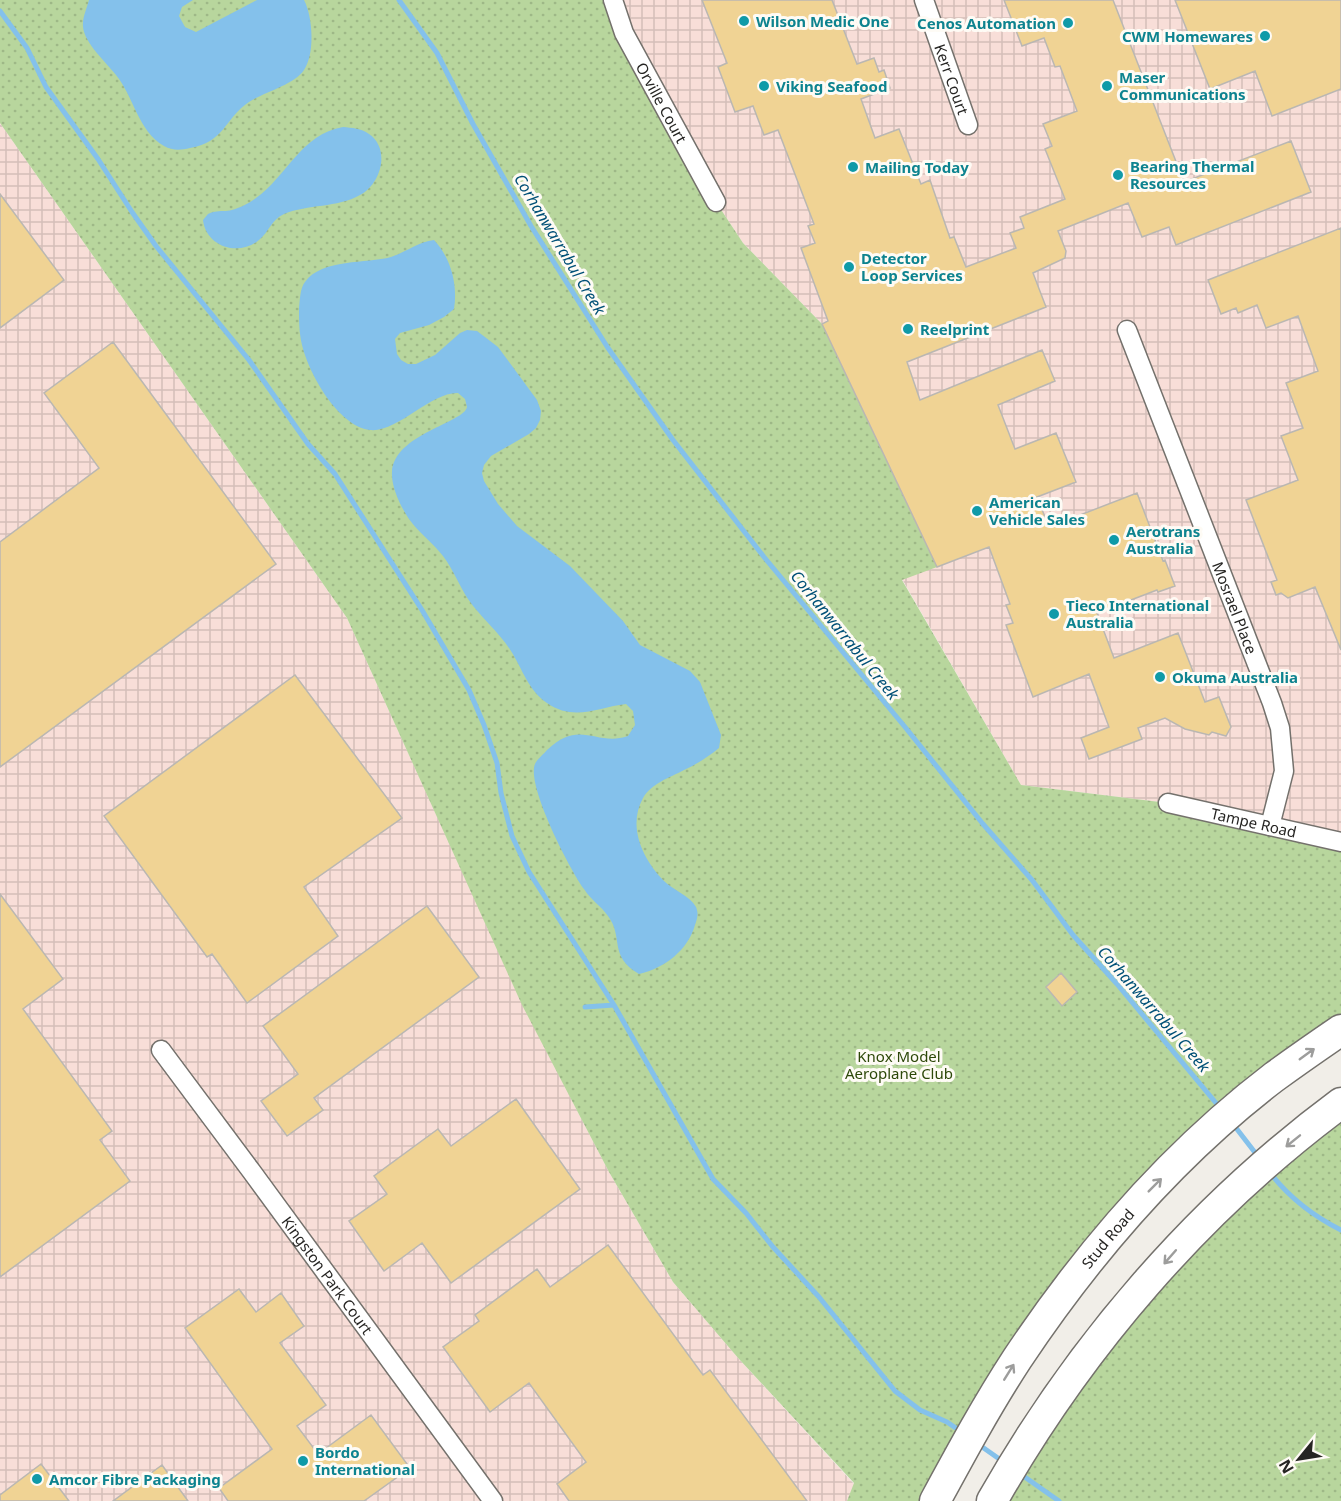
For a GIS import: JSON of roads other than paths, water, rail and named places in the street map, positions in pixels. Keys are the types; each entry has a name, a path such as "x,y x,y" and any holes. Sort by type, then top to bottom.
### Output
{"highway":[{"name":"Stud Road","path":"935,1501 978,1421 1024,1349 1107,1239 1144,1197 1216,1126 1273,1078 1341,1030"},
{"path":"997,1493 1023,1448 1078,1367 1108,1328 1178,1248 1256,1172 1336,1107"}],"street":[{"name":"Orville Court","path":"613,0 629,43 716,202"},
{"name":"Kerr Court","path":"924,0 968,125"},
{"name":"Mosrael Place","path":"1127,330 1280,728 1284,771 1270,825"},
{"name":"Tampe Road","path":"1168,803 1341,842"},
{"name":"Kingston Park Court","path":"161,1050 493,1501"}],"water":[{"path":"89,0 193,0 182,7 179,16 185,27 196,32 257,0 304,0 312,35 308,63 293,80 249,102 210,141 187,149 171,149 155,140 148,132 122,84 88,40 83,24"},
{"path":"343,127 366,132 376,140 380,148 381,166 378,175 367,190 342,202 284,214 276,219 259,240 242,248 225,246 210,237 203,220 208,214 234,209 253,200 267,189 295,157 316,138 328,131"},
{"path":"434,240 445,255 452,272 455,291 454,309 429,325 400,333 395,339 397,354 408,364 416,364 435,355 460,333 467,330 477,331 498,347 537,400 541,411 536,428 491,456 484,465 482,473 484,481 498,504 517,526 570,566 623,621 640,645 690,671 700,682 721,735 719,748 698,763 656,785 643,798 638,809 637,831 644,853 656,872 693,903 698,914 692,934 681,950 658,967 639,974 623,960 613,924 587,893 569,864 543,808 534,775 535,764 539,758 559,741 569,736 579,734 617,738 628,736 635,725 633,711 626,704 586,712 567,712 557,709 540,698 530,686 506,644 468,599 443,556 413,524 403,509 392,478 396,459 404,448 416,439 463,413 467,407 465,399 458,393 448,394 391,425 370,430 358,426 336,409 318,384 302,345 299,322 300,294 303,285 313,274 333,265 391,257"}],"waterway":[{"name":"Corhanwarrabul Creek","path":"399,0 437,53 473,124 531,226 608,348 673,440 764,557 983,824 1032,880 1073,935 1221,1109"},
{"path":"0,11 27,48 46,87 98,159 132,212 156,246 249,360 308,444 335,474 422,610 469,690 484,725 497,763 501,793 512,836 529,872 614,1005"},
{"path":"585,1007 614,1005 713,1179 746,1213 773,1247 819,1297 895,1391 920,1410 947,1422 963,1433"},
{"name":"Corhanwarrabul Creek","path":"1233,1124 1260,1159"},
{"name":"Corhanwarrabul Creek","path":"1271,1174 1303,1206 1341,1230"},
{"path":"978,1444 1005,1463"},
{"path":"1019,1473 1059,1501"}],"place":[{"name":"Wilson Medic One","path":"744,21"},
{"name":"Cenos Automation","path":"1068,23"},
{"name":"CWM Homewares","path":"1265,36"},
{"name":"Viking Seafood","path":"764,86"},
{"name":"Maser Communications","path":"1107,86"},
{"name":"Mailing Today","path":"853,167"},
{"name":"Bearing Thermal Resources","path":"1118,175"},
{"name":"Detector Loop Services","path":"849,267"},
{"name":"Reelprint","path":"908,329"},
{"name":"American Vehicle Sales","path":"977,511"},
{"name":"Aerotrans Australia","path":"1114,540"},
{"name":"Tieco International Australia","path":"1054,614"},
{"name":"Okuma Australia","path":"1160,677"},
{"name":"Bordo International","path":"303,1461"},
{"name":"Amcor Fibre Packaging","path":"37,1479"}],"park label":[{"name":"Knox Model Aeroplane Club","path":"899,1064"}]}
